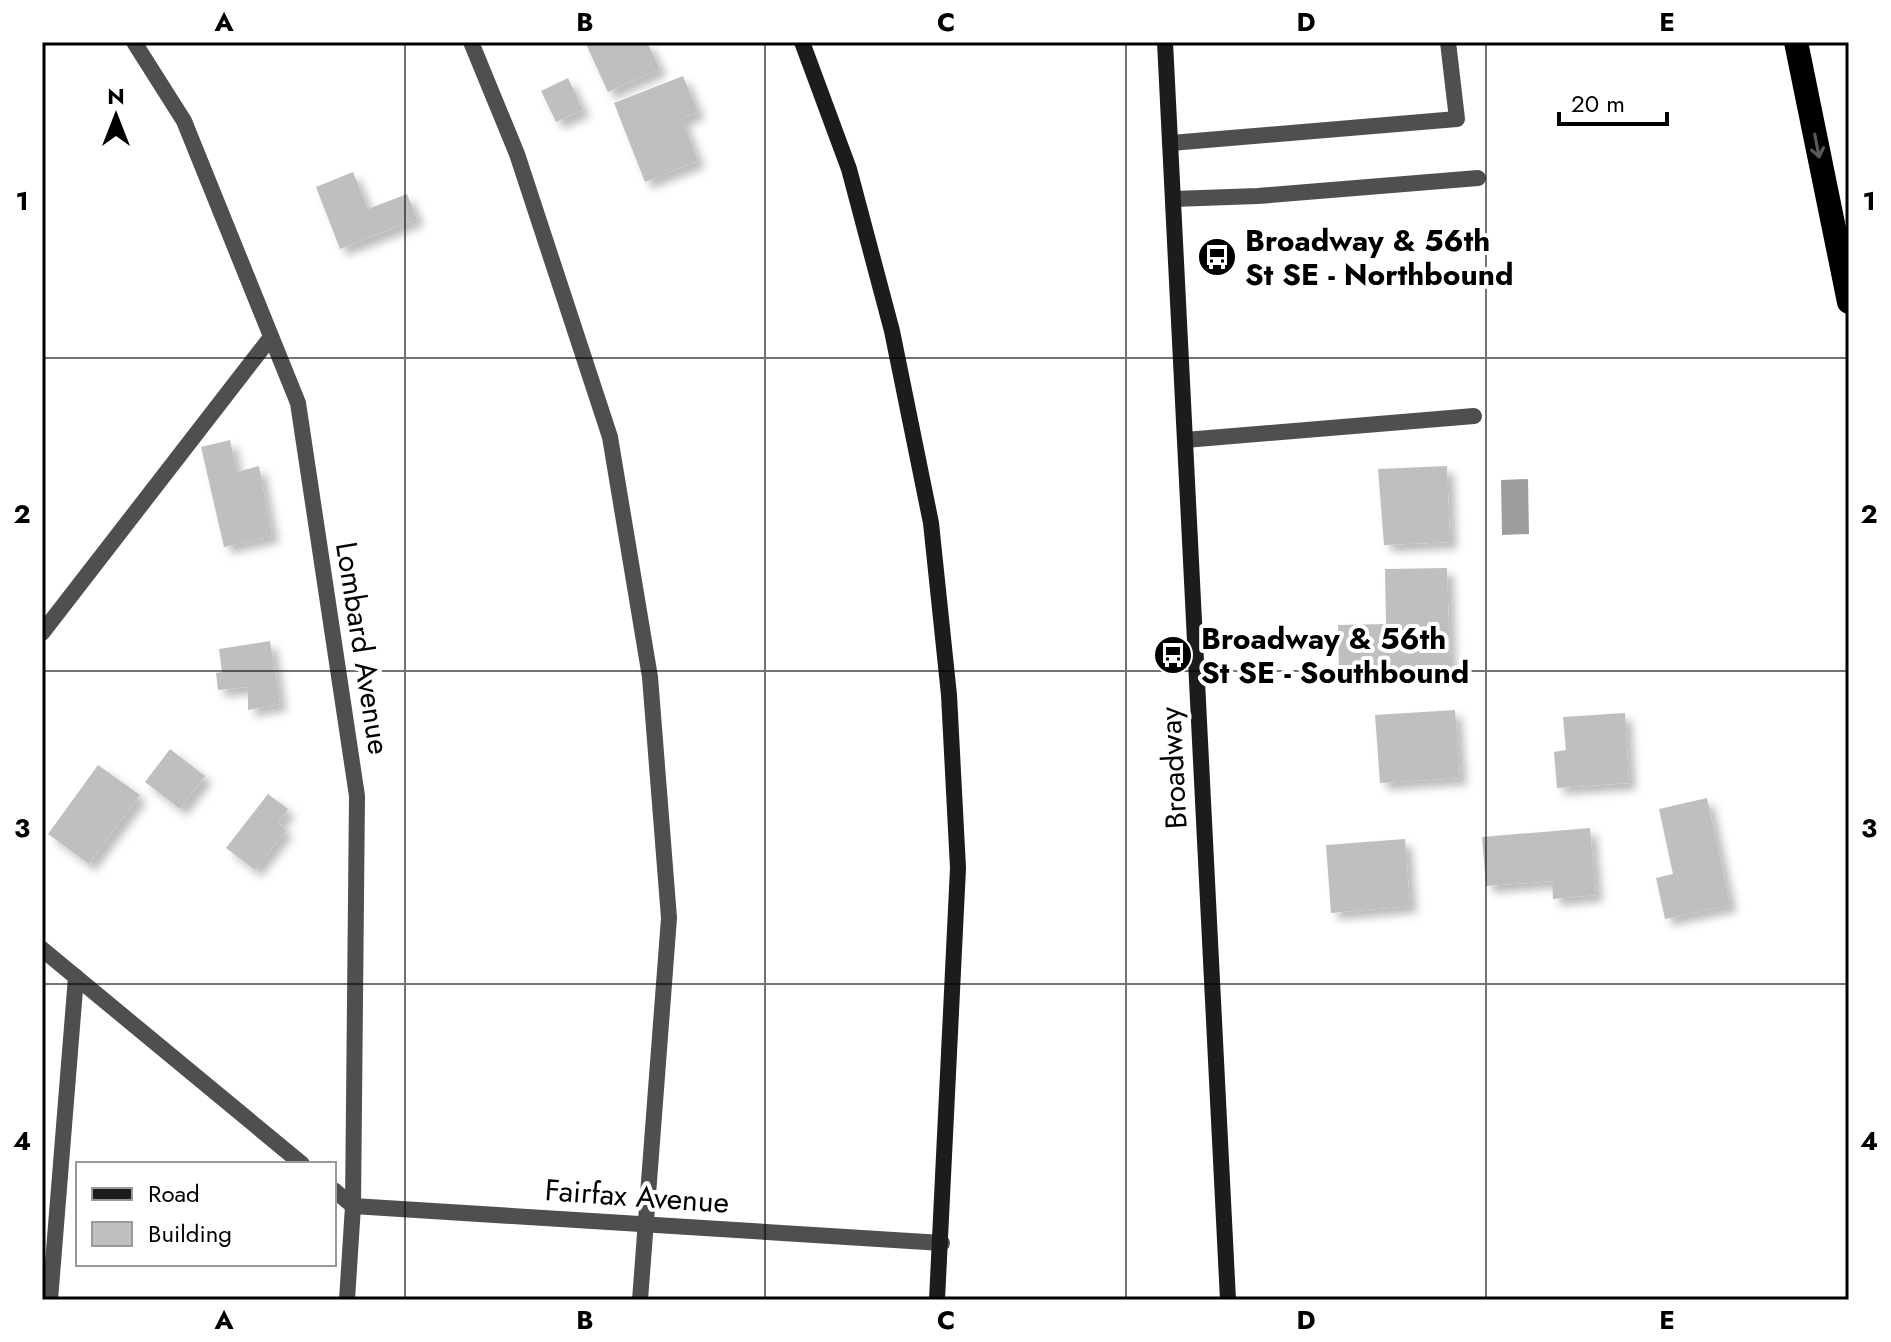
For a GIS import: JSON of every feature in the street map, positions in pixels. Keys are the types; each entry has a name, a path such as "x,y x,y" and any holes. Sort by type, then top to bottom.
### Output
{"highway":[{"path":"1796,42 1849,302"}],"street":[{"name":"Lombard Avenue","path":"134,42 184,121 298,403 357,796 353,1206 347,1300"},
{"path":"471,42 517,154 610,437 650,677 669,918 640,1300"},
{"path":"802,42 849,169 892,331 931,523 949,695 958,868 937,1300"},
{"name":"Broadway","path":"1165,42 1228,1300"},
{"path":"1171,143 1457,119 1448,42"},
{"path":"1173,199 1258,196 1478,178"},
{"path":"42,633 271,337"},
{"path":"1185,440 1474,416"},
{"path":"42,949 300,1162"},
{"path":"50,1300 76,977"},
{"path":"336,1192 353,1206"},
{"name":"Fairfax Avenue","path":"353,1206 942,1243"}],"shaded area":[{"path":"1528,479 1529,534 1502,535 1501,480"}],"building":[{"path":"585,42 647,42 660,69 608,92"},
{"path":"683,76 698,112 682,119 698,161 645,182 614,103"},
{"path":"568,78 583,110 556,122 541,91"},
{"path":"353,172 368,209 407,194 417,219 340,249 316,187"},
{"path":"230,440 237,472 259,466 272,536 224,547 201,447"},
{"path":"1447,466 1450,542 1384,545 1378,469"},
{"path":"1447,568 1450,669 1339,672 1338,625 1386,624 1385,569"},
{"path":"270,641 280,704 248,710 248,687 218,690 216,673 222,672 219,649"},
{"path":"1455,710 1460,778 1380,783 1375,715"},
{"path":"1625,713 1629,783 1557,788 1554,752 1566,750 1563,717"},
{"path":"170,749 205,776 180,809 145,782"},
{"path":"98,765 140,795 89,864 48,834"},
{"path":"268,794 288,809 278,823 286,830 255,870 226,848"},
{"path":"1707,798 1730,905 1665,919 1656,878 1673,874 1659,809"},
{"path":"1590,828 1596,895 1553,899 1552,881 1486,886 1482,837"},
{"path":"1405,839 1410,906 1331,913 1326,845"}],"place":[{"name":"Broadway & 56th St SE - Northbound","path":"1217,257"},
{"name":"Broadway & 56th St SE - Southbound","path":"1173,655"}]}
